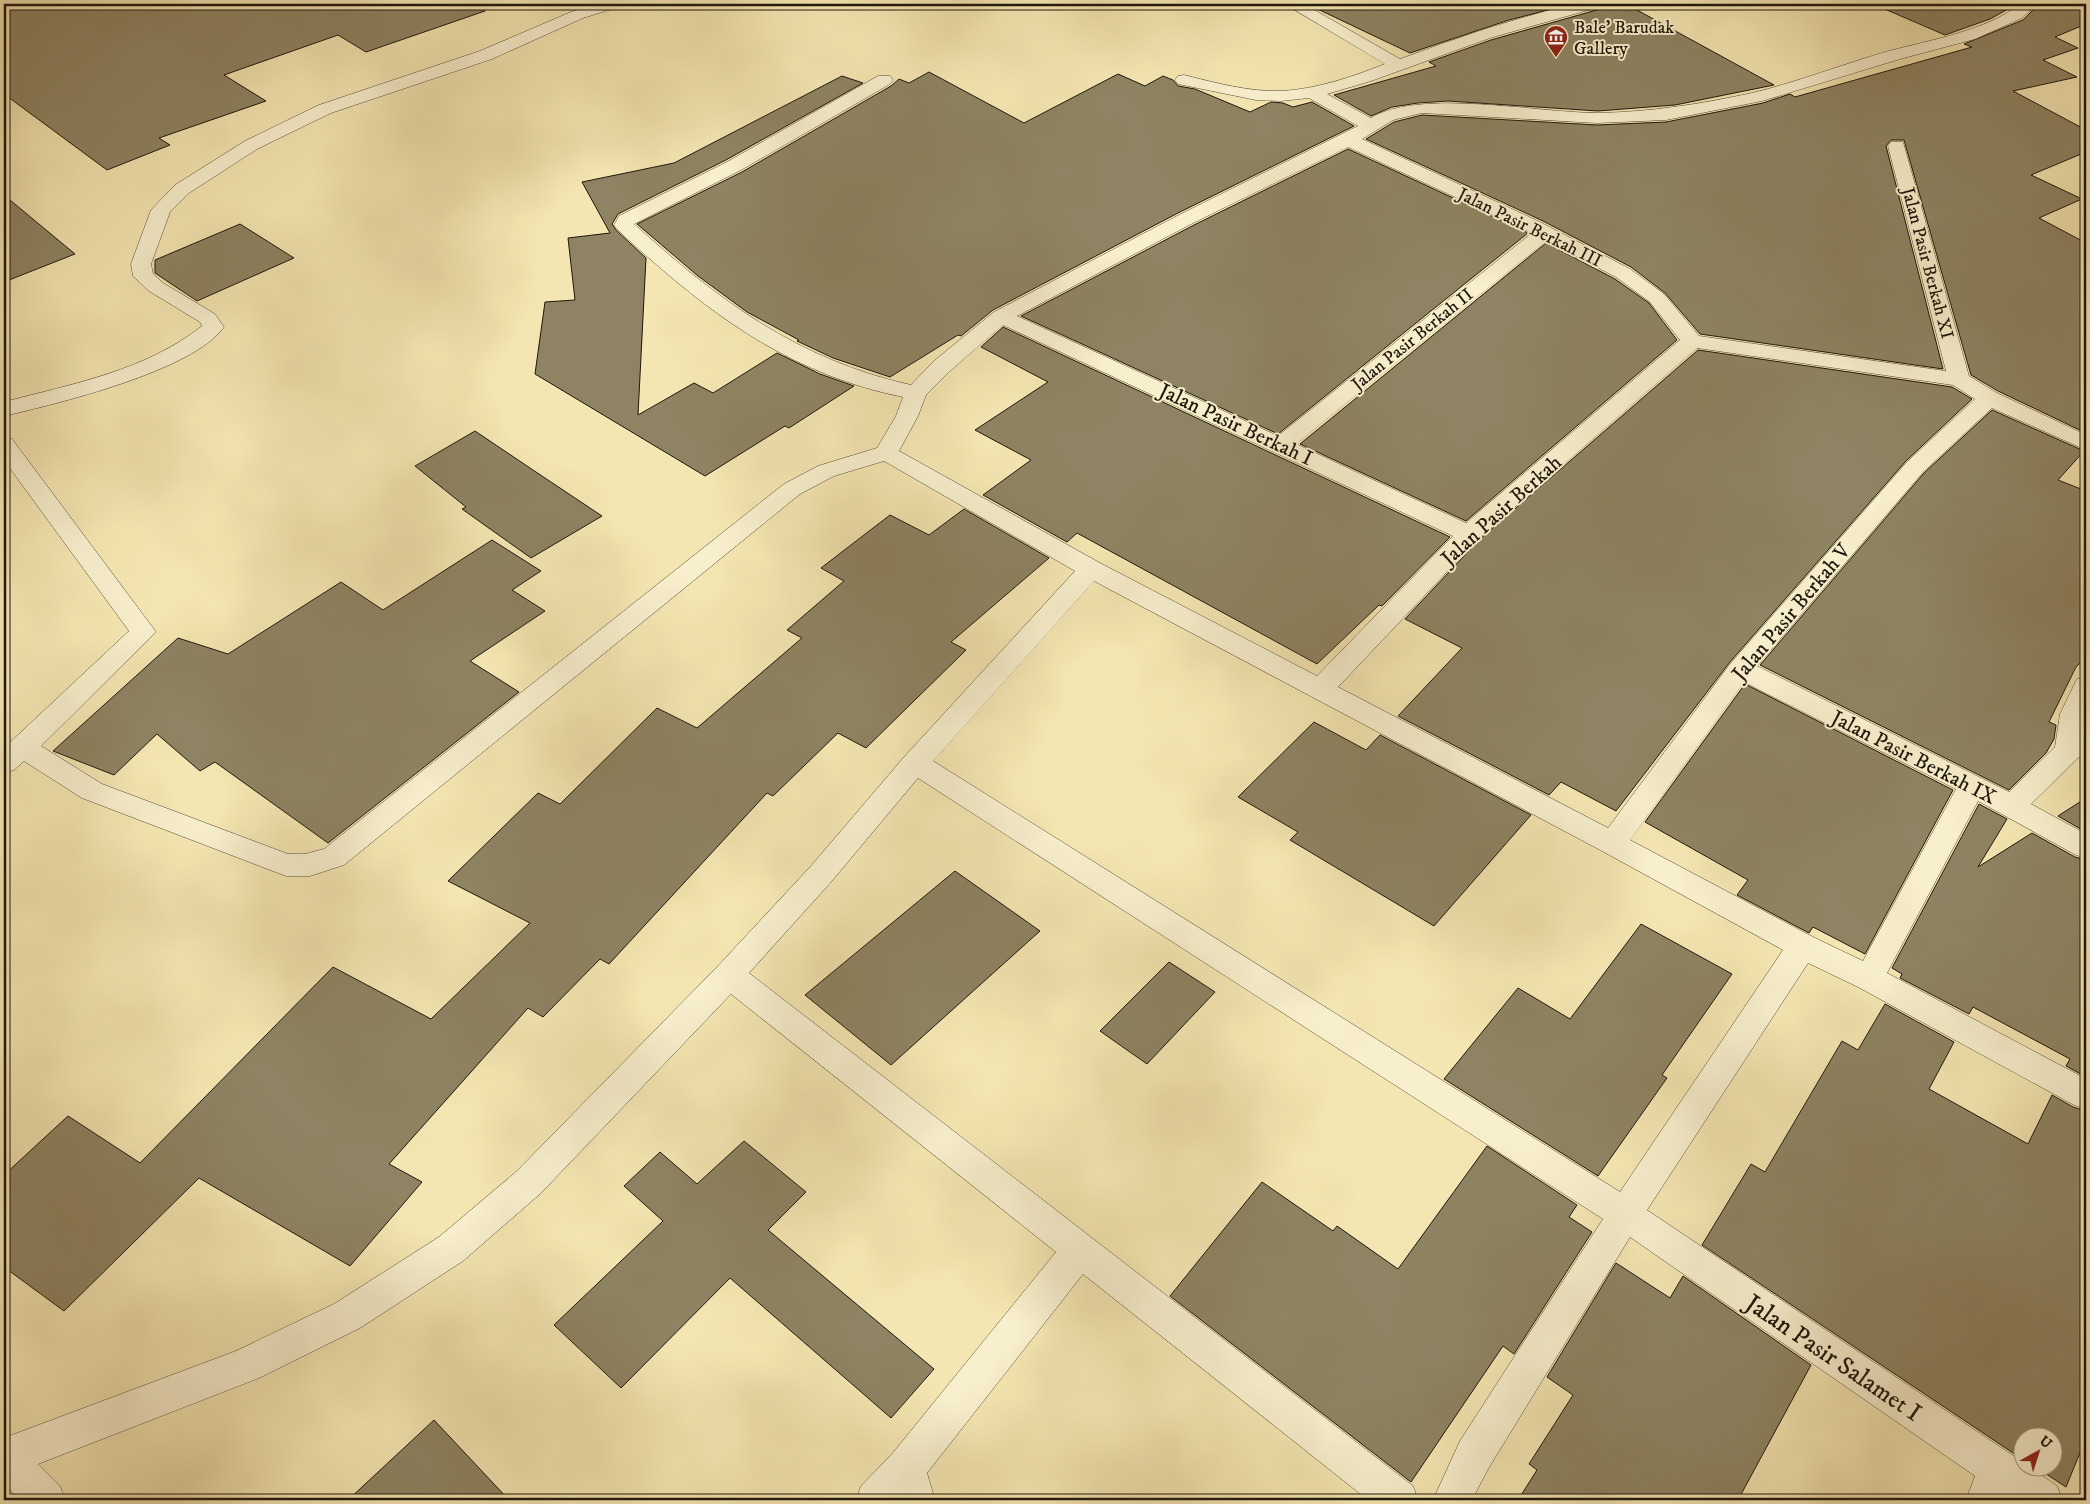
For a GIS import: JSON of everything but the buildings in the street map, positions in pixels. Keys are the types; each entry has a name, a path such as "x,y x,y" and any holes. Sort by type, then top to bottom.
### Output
{"street":[{"path":"4,408 105,382 158,361 204,335 213,326 208,318 156,287 143,276 141,264 150,235 161,210 182,189 251,145 325,109 486,55 577,16 612,4"},
{"path":"1293,4 1398,65"},
{"path":"1184,80 1236,92 1282,96 1311,91 1398,65 1474,38 1593,4"},
{"path":"886,454 907,416 916,393 942,366 1001,316 1186,219 1348,140 1370,124 1387,116 1422,108 1597,118 1666,115 1756,97 1894,55 1969,35 2016,14 2029,4"},
{"path":"884,80 734,166 626,220 624,225 692,286 771,337 821,363 868,382 916,393"},
{"path":"1311,91 1331,105 1370,124"},
{"name":"Jalan Pasir Berkah III","path":"1348,140 1544,233 1623,273 1657,298 1692,341"},
{"name":"Jalan Pasir Berkah XI","path":"1897,146 1959,379"},
{"name":"Jalan Pasir Berkah II","path":"1281,445 1544,233"},
{"name":"Jalan Pasir Berkah I","path":"1001,316 1469,534"},
{"path":"1692,341 1959,379 1989,398 2086,443"},
{"name":"Jalan Pasir Berkah","path":"1320,689 1469,534 1692,341"},
{"name":"Jalan Pasir Berkah V","path":"1612,843 1740,669 1915,467 1989,398"},
{"path":"4,444 143,632 4,763"},
{"path":"24,746 40,759 92,791 286,865 304,866 320,862 334,857 792,489 819,473 886,454 1091,569 1612,843 1802,946 1869,978 2086,1095"},
{"path":"46,1500 4,1458 246,1365 347,1316 443,1254 529,1182 729,975 821,874 915,763 1091,569"},
{"name":"Jalan Pasir Berkah IX","path":"1740,669 1972,785 2086,847"},
{"path":"2012,806 2077,746 2074,714 2086,686"},
{"name":"Jalan Pasir Salamet I","path":"915,763 1625,1214 1991,1485 2043,1500"},
{"path":"1869,978 1972,785"},
{"path":"1452,1500 1474,1455 1625,1214 1802,946"},
{"path":"729,975 1399,1500"},
{"path":"875,1500 911,1484 1079,1251"}],"place":[{"name":"Bale' Barudak Gallery","path":"1556,58"}]}
